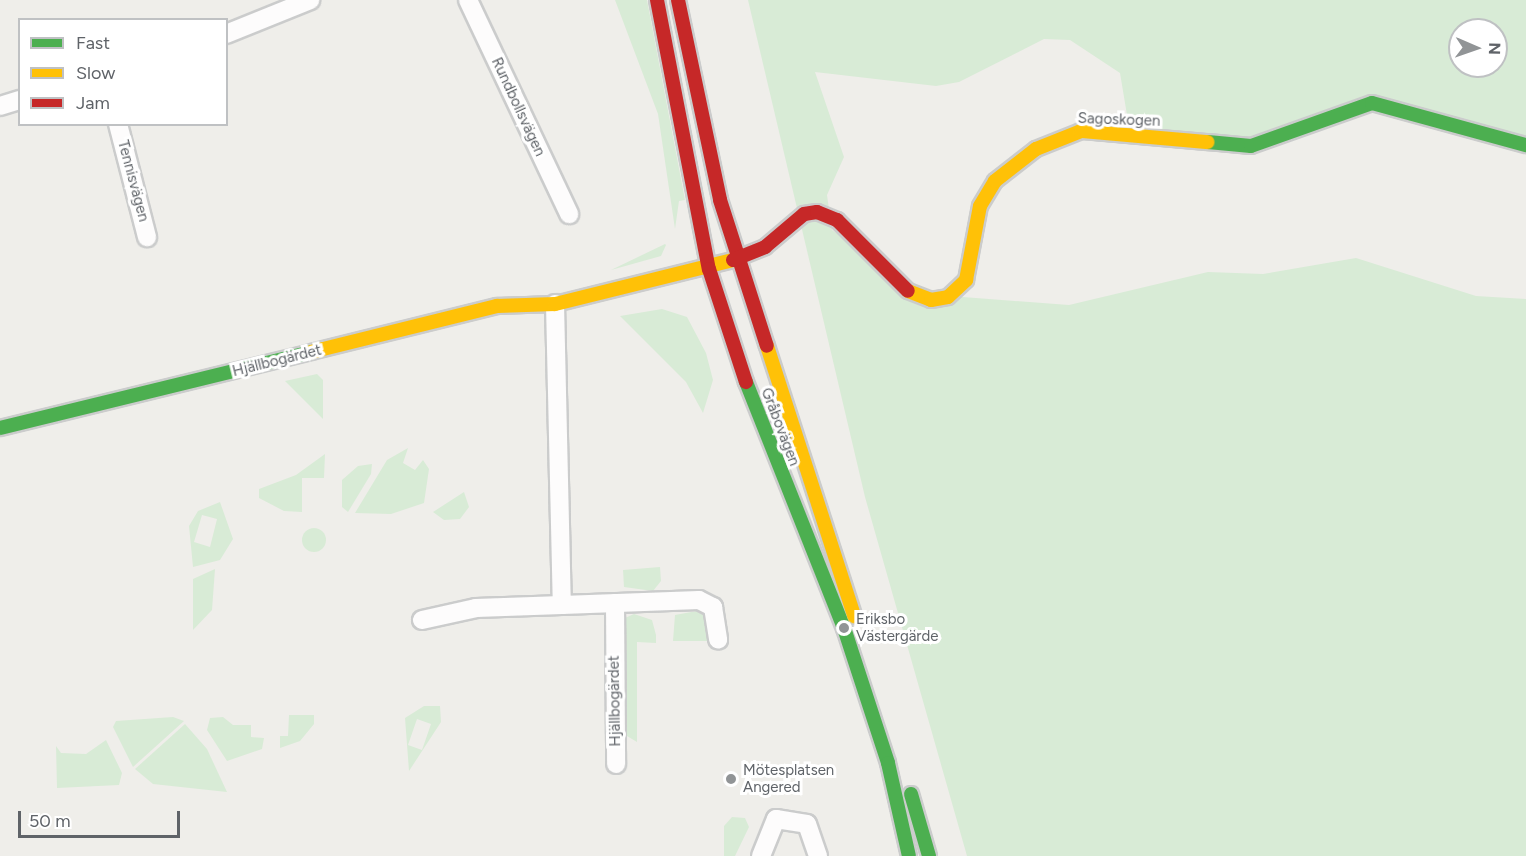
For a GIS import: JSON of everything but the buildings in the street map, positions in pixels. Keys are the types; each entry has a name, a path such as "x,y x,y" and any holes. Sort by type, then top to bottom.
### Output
{"main road":[{"name":"Gråbovägen","path":"657,0 709,269 749,392 844,628 888,763 909,856"},
{"name":"Gråbovägen","path":"678,0 693,82 738,260 928,856"},
{"name":"Sagoskogen","path":"738,260 765,247 804,214 828,213 909,292 931,300 948,297 966,280 980,206 995,181 1036,149 1081,131 1251,146 1372,103 1526,145"},
{"name":"Hjällbogärdet","path":"0,428 496,306 555,304 709,269 738,260"}],"street":[{"path":"228,33 310,0"},
{"name":"Rundbollsvägen","path":"468,0 569,214"},
{"path":"0,106 18,101"},
{"name":"Tennisvägen","path":"119,126 147,237"},
{"path":"555,304 562,605"},
{"path":"422,620 476,608 699,600 712,607 718,640"},
{"name":"Hjällbogärdet","path":"615,603 616,764"},
{"path":"761,856 776,819 807,824 818,856"}],"green space":[{"path":"615,0 647,0 685,200 679,201 675,229 658,114"},
{"path":"748,0 1526,0 1526,139 1379,97 1255,139 1129,127 1120,73 1070,40 1044,39 959,82 936,86 815,72 844,157 827,195 832,230 924,294 1069,305 1208,272 1263,274 1356,258 1476,296 1526,299 1526,856 967,856 865,497"},
{"path":"665,244 661,256 611,270"},
{"path":"662,309 687,317 706,353 713,380 703,413 686,382 620,316"},
{"path":"317,374 323,380 323,419 285,381"},
{"path":"408,448 403,463 415,470 423,460 429,469 424,503 391,514 355,513 387,460"},
{"path":"325,454 324,478 302,478 302,512 284,511 259,498 259,489 296,475"},
{"path":"372,464 371,474 348,512 342,507 342,480 358,466"},
{"path":"464,492 469,507 460,519 444,520 433,512"},
{"path":"220,502 233,539 220,560 193,567 189,526 198,511","holes":["202,515 217,519 210,547 194,542"]},
{"path":"314,528 319,529 325,535 325,545 319,551 314,552 309,551 303,545 302,540 303,535 309,529"},
{"path":"660,567 661,581 653,591 624,587 623,570"},
{"path":"215,569 212,610 193,630 193,579"},
{"path":"697,611 707,617 712,641 673,641 675,615"},
{"path":"634,614 652,620 656,635 656,643 637,642 637,742 627,736 622,631 625,618"},
{"path":"424,706 440,706 441,722 409,771 405,718","holes":["417,719 431,724 422,750 408,745"]},
{"path":"289,715 314,715 314,724 300,741 280,748 280,736 288,736"},
{"path":"173,717 184,721 133,767 113,727 116,721"},
{"path":"223,717 233,725 251,725 251,737 264,738 262,749 227,761 207,730 210,718"},
{"path":"185,724 207,749 227,792 153,784 135,769"},
{"path":"106,740 122,773 119,785 57,788 56,746 61,753 86,754"},
{"path":"732,817 745,818 749,827 735,856 724,856 724,826"}],"traffic: fast":[{"path":"1208,142 1251,146 1372,103 1526,145"},
{"path":"0,428 311,352"},
{"path":"746,382 844,628 888,763 909,856"},
{"path":"911,794 929,856"}],"traffic: slow":[{"path":"908,291 931,300 948,297 966,280 980,206 995,181 1036,149 1081,131 1208,142"},
{"path":"311,352 497,306 555,304 733,260"},
{"path":"767,346 854,616"}],"traffic: jam":[{"path":"657,0 709,269 746,382"},
{"path":"678,0 720,200 767,346"},
{"path":"733,260 765,247 804,214 817,212 837,220 908,291"}],"place":[{"name":"Eriksbo Västergärde","path":"844,628"},
{"name":"Mötesplatsen Angered","path":"731,779"}]}
